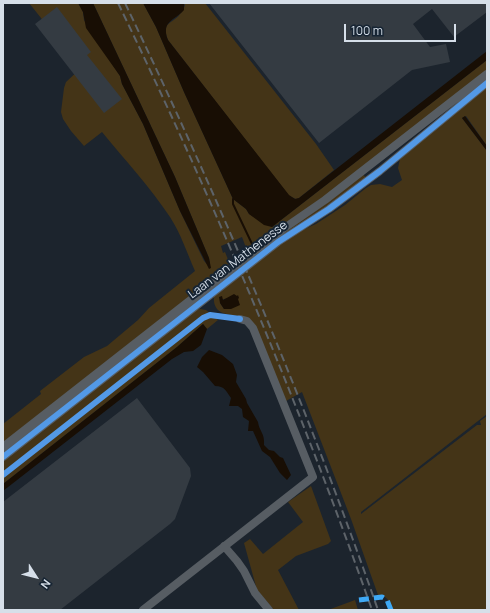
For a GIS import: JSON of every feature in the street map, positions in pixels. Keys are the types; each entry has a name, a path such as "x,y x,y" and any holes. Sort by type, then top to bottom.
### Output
{"street":[{"name":"Laan van Mathenesse","path":"3,447 268,240 325,200 487,74"},
{"name":"Laan van Mathenesse","path":"3,457 278,242 329,209 380,171 487,83"},
{"path":"143,610 313,476 253,328 247,321 240,319"},
{"path":"224,546 237,561 255,593 269,610"}],"shaded area":[{"path":"29,3 78,3 83,12 84,20 120,76 122,84 143,124 180,211 204,261 207,264 210,263 209,258 175,177 93,3 143,3 156,27 233,199 246,209 249,214 272,227 487,60 487,71 329,195 248,253 242,237 221,246 223,253 225,252 231,267 3,444 3,424 41,394 40,391 84,357 107,346 138,320 149,308 195,271 181,237 170,217 146,184 102,132 84,146 63,119 61,112 66,82 81,68"},
{"path":"78,3 93,3 175,177 209,258 211,268 209,269 180,211 143,124 122,84 120,76 86,28 83,12"},
{"path":"143,3 184,3 184,10 167,25 166,34 168,40 289,195 295,199 299,198 487,51 487,60 272,227 264,225 249,214 246,209 233,199 156,27"},
{"path":"184,3 205,3 316,144 334,170 299,198 296,199 289,196 168,40 166,34 167,26 181,13 185,5"},
{"path":"487,86 487,146 466,116 462,118 487,151 487,414 361,512 361,514 477,425 481,425 480,421 487,416 487,610 393,610 384,596 378,595 351,519 302,392 286,401 244,317 223,313 219,311 214,303 214,296 291,235 316,224 345,205 371,185 380,184 392,187 402,180 398,168 400,159","holes":["237,296 238,299 224,309 220,303 220,300"]},
{"path":"465,116 487,146 487,151 462,118"},
{"path":"363,174 366,178 224,282 222,279"},
{"path":"234,294 237,296 238,295 240,305 231,309 224,309 220,303 219,297 222,296 223,300"},
{"path":"195,310 206,310 218,320 207,329 203,324 177,347 3,484 3,460"},
{"path":"203,324 207,329 201,345 193,351 184,352 172,359 3,491 3,484 177,347"},
{"path":"209,350 222,355 233,364 237,375 236,382 258,422 264,438 264,445 269,450 274,451 283,458 291,475 287,480 280,473 270,457 262,451 253,431 248,431 249,421 243,417 242,409 238,406 229,406 231,398 226,391 221,387 215,386 197,367 202,357"},
{"path":"311,486 331,541 328,544 296,556 278,570 299,610 274,610 257,590 244,543 250,539 263,554 303,522 288,502"},
{"path":"355,600 358,610 328,610"}],"building":[{"path":"209,3 487,3 487,12 454,37 432,9 413,24 430,47 446,44 450,62 412,70 319,143"},
{"path":"57,7 91,52 87,55 122,99 104,113 35,24"},
{"path":"137,398 190,468 191,476 175,519 60,610 3,610 3,502"}],"waterway":[{"path":"233,199 233,204 253,246"}],"railway":[{"path":"118,3 188,152 254,303 315,456 372,610"},
{"path":"125,3 228,227 260,303 321,456 378,610"}],"marked path":[{"path":"359,600 382,597 387,600 391,610"}],"cycle path":[{"path":"3,457 278,242 329,209 380,171 487,83"},
{"path":"3,475 203,318 210,315 240,319"}]}
